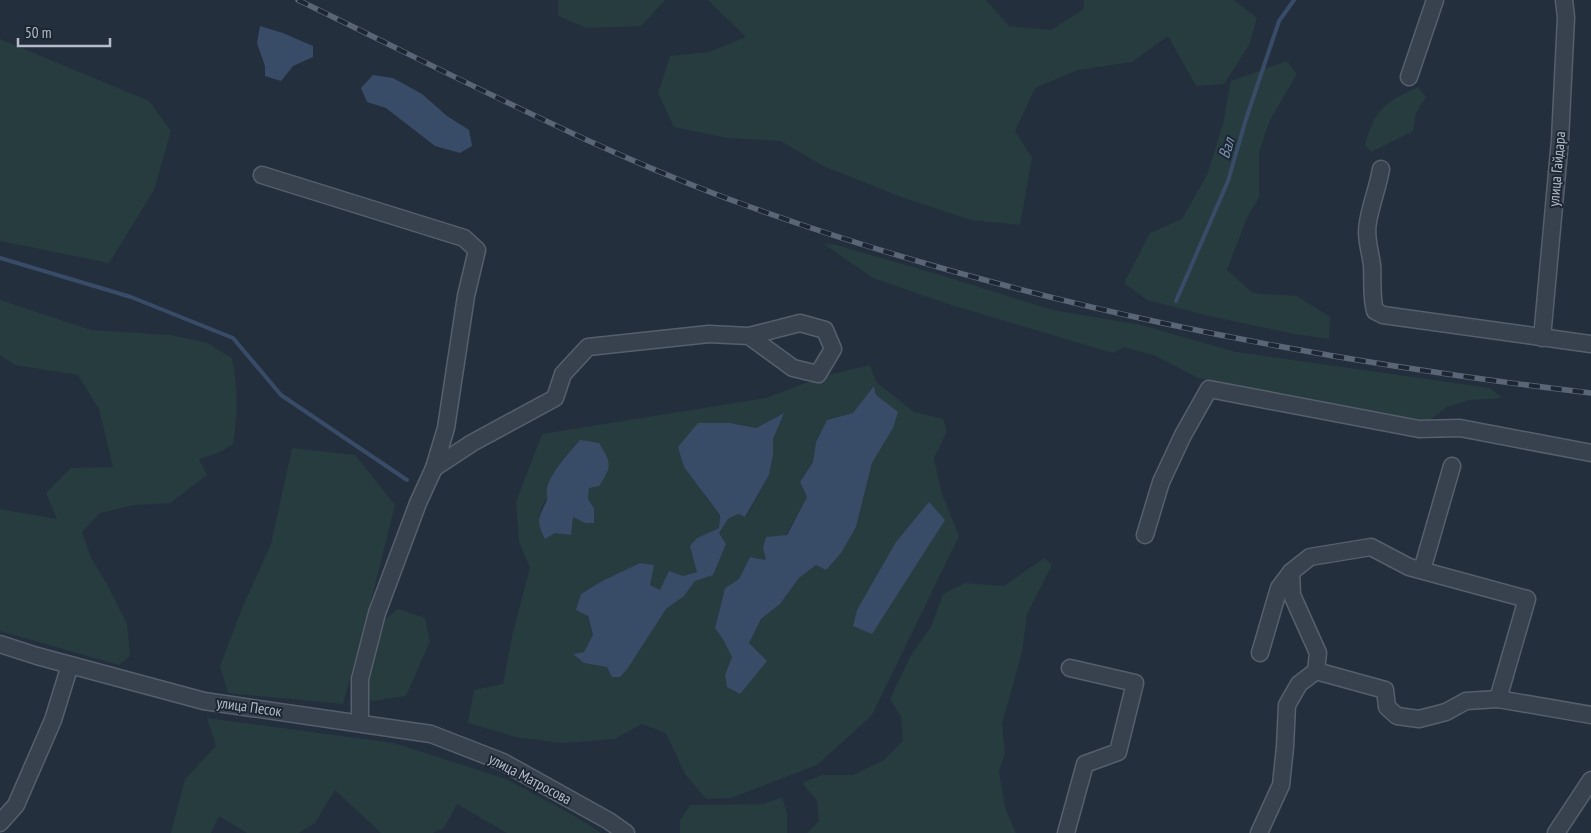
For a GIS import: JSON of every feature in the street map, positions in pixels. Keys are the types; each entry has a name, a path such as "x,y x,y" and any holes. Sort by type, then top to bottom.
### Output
{"street":[{"path":"1409,77 1435,0"},
{"name":"улица Гайдара","path":"1542,338 1560,140 1566,17 1564,0"},
{"path":"1381,169 1378,188 1367,223 1367,243 1372,264 1372,301 1375,311 1383,315 1591,344"},
{"path":"262,175 464,238 477,250 466,296 446,428 434,468 418,503 377,614 360,679 360,723"},
{"path":"434,468 472,443 556,398 563,374 588,347 709,334 749,336 800,323 825,330 833,349 818,374 792,368 749,336"},
{"path":"1146,536 1161,482 1183,435 1209,389 1419,429 1460,428 1591,453"},
{"path":"1422,570 1452,466"},
{"path":"1260,653 1279,588 1291,572 1310,557 1371,547 1409,567 1527,598 1498,699"},
{"path":"1259,833 1281,785 1287,705 1299,684 1316,671 1318,653 1292,595 1291,572"},
{"name":"улица Песок","path":"0,644 204,701 431,734"},
{"path":"0,823 16,805 53,720 70,665"},
{"path":"1066,833 1085,764 1118,752 1135,683 1070,668"},
{"path":"1316,671 1385,690 1387,707 1397,716 1420,719 1446,712 1466,701 1498,699 1591,715"},
{"name":"улица Матросова","path":"431,734 503,762 609,821 626,833"},
{"path":"1556,833 1591,780"}],"green space":[{"path":"558,0 665,0 641,26 587,28 558,16"},
{"path":"708,0 986,0 1009,26 1051,30 1084,9 1084,0 1234,0 1257,18 1249,45 1224,84 1196,86 1168,36 1132,62 1078,70 1035,88 1015,131 1032,158 1020,225 971,220 904,198 823,166 781,141 727,138 674,127 658,93 670,56 709,52 746,37"},
{"path":"0,39 149,101 171,131 154,190 109,263 0,241"},
{"path":"1287,61 1297,74 1270,120 1259,152 1259,197 1247,218 1227,270 1253,293 1297,296 1330,317 1329,339 1294,334 1209,316 1147,300 1124,283 1150,233 1182,219 1207,175 1223,124 1231,81"},
{"path":"1418,87 1426,97 1416,113 1413,131 1371,152 1365,145 1373,122 1378,114 1390,102"},
{"path":"824,244 836,245 1053,310 1141,325 1236,352 1490,388 1502,398 1469,400 1447,407 1427,422 1386,420 1198,378 1156,356 1124,347 1113,353 948,304 873,278"},
{"path":"0,300 91,330 171,335 208,343 232,358 237,401 233,444 220,452 199,459 207,475 170,503 134,505 100,513 82,532 91,558 108,586 127,624 130,656 119,665 0,631 0,509 57,519 46,493 71,468 113,467 99,409 78,375 15,365 0,355"},
{"path":"870,365 876,382 914,412 943,419 947,431 934,458 942,494 959,536 872,715 817,765 731,798 706,799 685,774 666,733 642,724 614,739 562,743 516,737 468,723 474,690 503,684 513,632 530,568 519,542 516,502 542,434 766,398 824,376","holes":["874,387 876,395 893,428 872,463 856,527 826,570 816,565 799,578 780,604 761,619 749,643 725,675 733,657 715,627 725,588 739,579 750,557 766,560 786,535 807,497 800,482 813,462 816,442 827,420 853,413","783,413 773,439 773,455 769,475 746,517 738,514 728,519 719,533 726,544 684,596 666,609 628,668 584,663 574,654 584,652 593,636 581,594 602,581 640,563 650,585 660,590 683,576 697,572 697,538 719,528 720,515 705,496 730,423 756,428","608,472 589,488 588,499 594,508 585,523 573,517 567,533 555,533 545,539 539,519 541,509 547,499 565,489"]},
{"path":"292,448 355,455 395,505 343,704 228,693 220,666 243,606 271,544"},
{"path":"1044,558 1052,565 1027,614 1022,652 1002,724 1005,753 999,771 1005,808 1016,833 807,833 819,821 817,801 802,783 822,775 853,775 884,760 903,741 901,717 890,699 911,655 931,627 943,594 965,583 1004,586"},
{"path":"398,609 425,618 430,641 406,696 371,701 362,678 374,628"},
{"path":"207,718 394,743 506,779 573,815 601,833 507,833 457,804 444,828 433,833 381,833 335,790 315,823 299,833 247,833 219,816 211,833 171,833 185,779 216,746"},
{"path":"782,797 787,813 787,833 680,833 680,820 690,805 763,804"}],"water":[{"path":"260,26 283,33 313,46 313,57 293,66 281,81 265,76 265,66 257,43"},
{"path":"373,75 393,78 422,94 447,116 469,130 472,146 460,153 435,146 386,108 367,102 361,88"},
{"path":"874,386 876,395 898,412 893,428 872,463 856,527 841,553 826,570 816,565 799,578 780,604 761,619 749,643 767,661 740,694 727,687 725,675 732,657 715,628 725,588 739,579 750,557 766,560 763,548 766,537 787,535 807,497 800,482 813,462 816,442 827,420 853,413"},
{"path":"784,413 773,439 773,455 769,475 745,517 738,514 728,519 719,533 726,544 713,575 695,581 684,596 666,609 628,668 620,677 612,677 607,667 584,663 573,654 584,652 593,635 588,616 576,610 581,594 602,581 640,563 654,565 650,585 660,590 669,571 683,576 697,572 690,546 697,538 719,528 720,515 684,467 678,447 698,423 730,423 756,428"},
{"path":"580,440 599,443 609,465 599,486 589,488 588,499 594,508 594,523 585,523 573,517 571,535 555,533 545,539 539,519 547,500 549,482 561,463"},
{"path":"929,502 945,520 872,634 853,626 857,610 896,542"}],"waterway":[{"name":"Вал","path":"1176,301 1228,181 1246,119 1279,21 1294,0"},
{"path":"0,258 131,297 233,338 281,395 407,480"}],"railway":[{"path":"298,0 519,108 631,159 745,205 848,240 952,271 1057,299 1162,323 1376,363 1591,393"}]}
